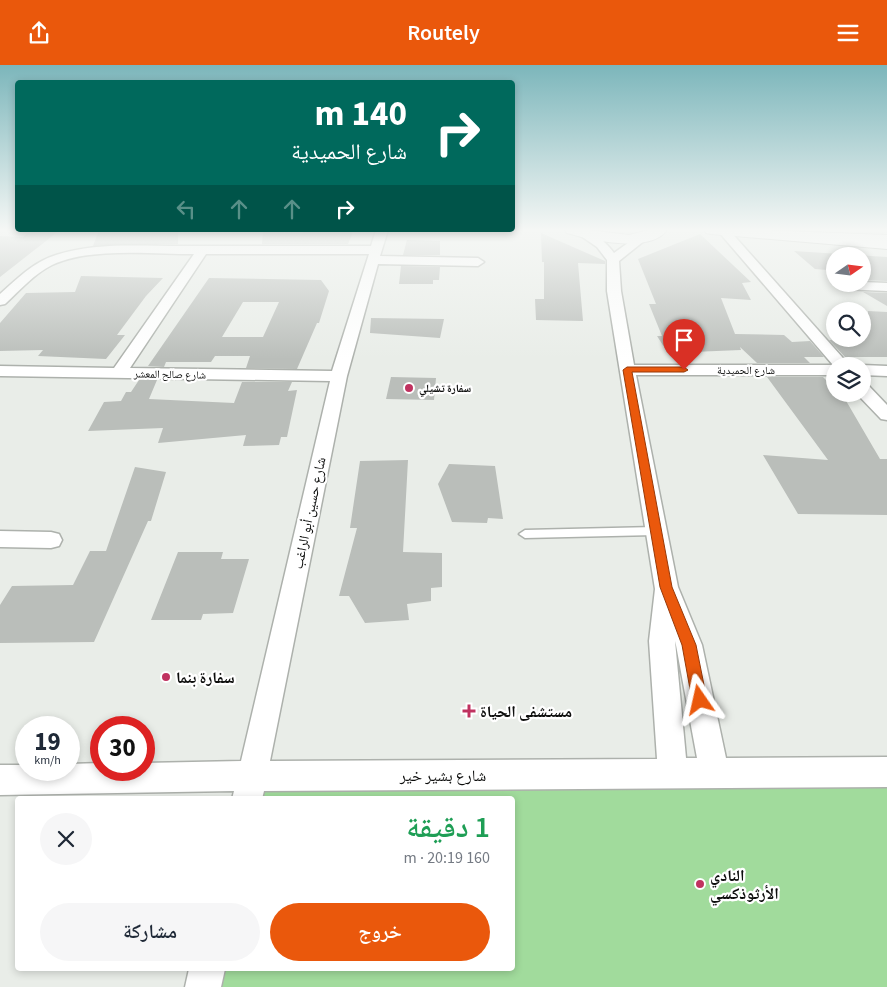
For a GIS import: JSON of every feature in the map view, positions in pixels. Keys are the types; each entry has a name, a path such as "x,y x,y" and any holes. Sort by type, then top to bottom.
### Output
{"street":[{"path":"0,301 32,273"},
{"path":"118,373 186,273"},
{"name":"شارع حسين أبو الراغب","path":"249,788 339,376 369,273"},
{"path":"613,273 614,291 627,370 666,587 689,645 714,773"},
{"path":"757,273 834,357"},
{"path":"871,286 887,287"},
{"name":"شارع الحميدية","path":"627,370 826,370"},
{"path":"871,370 887,371"},
{"name":"شارع صالح المعشر","path":"0,371 339,376"},
{"path":"871,398 887,415"},
{"path":"0,539 51,541"},
{"path":"666,587 662,641 673,774"},
{"name":"شارع بشير خير","path":"0,780 249,788 673,774 887,772"},
{"path":"203,987 207,971"}],"lane":[{"path":"525,534 655,531"}],"green space":[{"name":"النادي الأرثوذكسي","path":"887,775 887,987 194,987 198,971 515,971 515,796 239,796 242,785"}],"building":[{"path":"400,273 440,273 439,280 433,280 433,284 399,284"},
{"path":"544,273 579,273 583,321 536,320 535,299 544,299"},
{"path":"644,273 741,273 751,282 742,283 751,300 721,298 735,334 784,335 792,342 810,341 824,357 804,357 810,363 757,363 740,347 741,350 668,353 657,336 662,336 649,304 656,304"},
{"path":"871,273 887,273 887,281 871,280"},
{"path":"81,276 163,278 146,296 117,335 125,335 106,359 38,356 43,350 0,351 0,323 26,293 75,292"},
{"path":"209,278 321,280 329,291 319,323 317,323 297,369 246,368 250,356 215,356 211,362 166,362 164,367 148,366","holes":["243,302 279,302 263,337 222,337"]},
{"path":"865,293 887,293 887,306"},
{"path":"871,311 887,312 887,357 845,357 836,347 871,347"},
{"path":"371,318 444,319 440,338 370,333"},
{"path":"391,377 436,378 434,400 386,399"},
{"path":"767,377 823,377 826,380 826,402 847,402 880,459 887,459 887,515 798,514 763,455 828,460"},
{"path":"139,380 157,380 149,399 234,403 242,382 292,382 288,391 297,390 287,437 281,437 279,445 243,446 246,435 158,443 163,428 88,431 104,402 121,401 126,392 131,392"},
{"path":"408,460 403,552 442,553 442,587 431,588 431,601 407,604 409,620 365,623 349,596 339,596 357,528 350,528 360,461"},
{"path":"449,464 495,466 503,519 488,518 487,523 452,522 438,484"},
{"path":"135,467 166,472 151,521 148,521 94,642 0,643 0,605 12,586 73,585 90,551 106,551"},
{"path":"178,552 223,552 221,559 249,559 233,613 203,614 201,620 151,620"}],"place":[{"name":"سفارة تشيلي","path":"409,388"},
{"name":"سفارة بنما","path":"166,677"},
{"name":"مستشفى الحياة","path":"469,711"},
{"name":"النادي الأرثوذكسي","path":"700,884"}],"route":[{"path":"684,370 627,370 666,587 689,645 700,700"}]}
